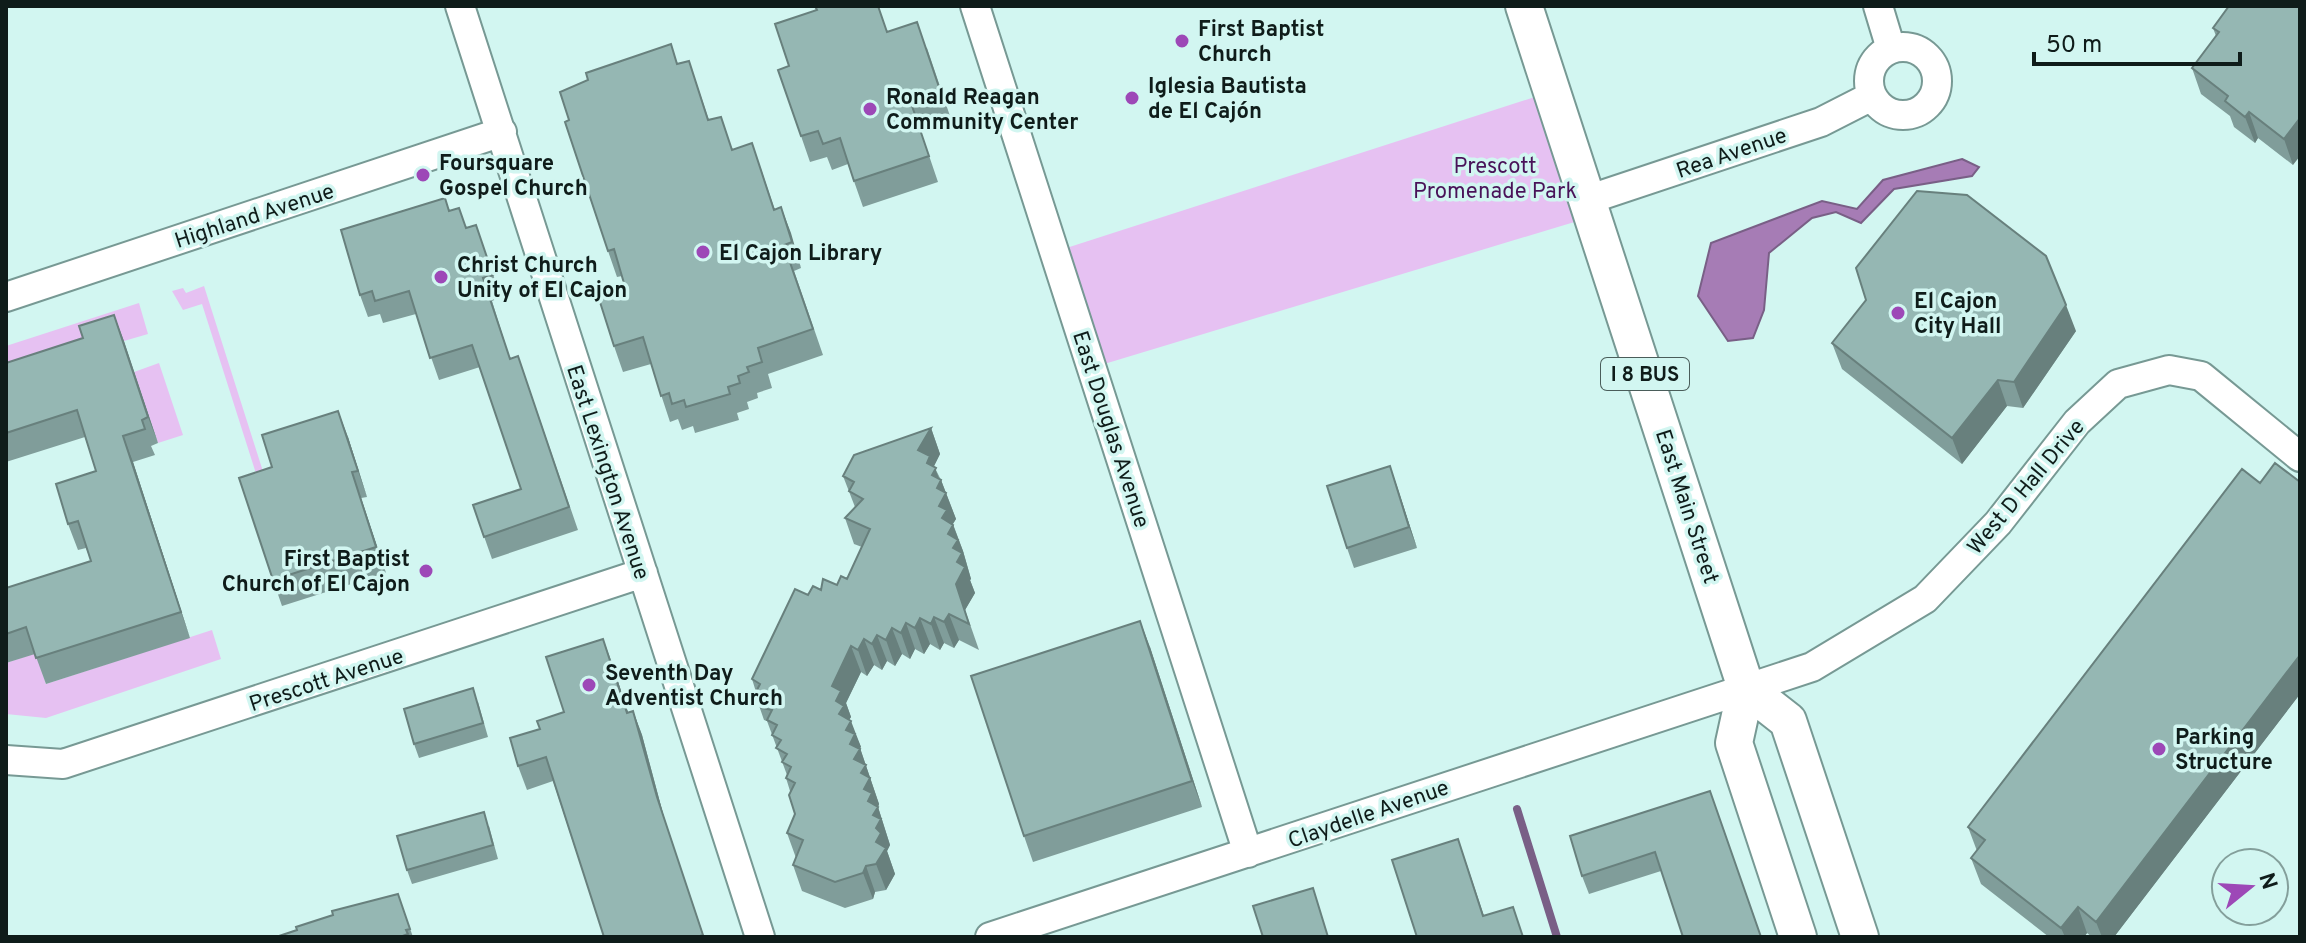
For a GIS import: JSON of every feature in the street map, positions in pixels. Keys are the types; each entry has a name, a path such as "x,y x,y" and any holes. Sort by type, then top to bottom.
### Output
{"main road":[{"name":"East Main Street","path":"1524,6 1746,688"},
{"path":"1798,937 1734,743 1746,688 1788,721 1860,937"}],"street":[{"name":"East Lexington Avenue","path":"460,6 760,937"},
{"name":"East Douglas Avenue","path":"975,6 1248,853"},
{"path":"1878,6 1891,49"},
{"path":"1909,47 1926,56 1936,72 1934,95 1920,111 1898,115 1888,112 1872,96 1869,74 1873,63 1891,49 1909,47"},
{"name":"Rea Avenue","path":"1587,200 1821,122 1872,96"},
{"name":"Highland Avenue","path":"6,297 502,132"},
{"name":"West D Hall Drive","path":"1746,688 1812,667 1925,599 1998,523 2077,422 2118,384 2169,370 2201,376 2300,457"},
{"name":"Prescott Avenue","path":"6,760 63,764 643,573"},
{"name":"Claydelle Avenue","path":"990,937 1746,688"}],"green space":[{"name":"Prescott Promenade Park","path":"1541,95 1581,220 1091,368 1054,252"},
{"path":"204,286 267,484 260,486 202,304 183,310 172,291 183,288 186,293"},
{"path":"139,303 148,334 124,341 6,392 6,346"},
{"path":"159,363 183,435 158,443 134,372"},
{"path":"212,630 221,659 46,718 6,714 6,663 36,653 46,684"}],"shaded area":[{"path":"1962,159 1979,167 1972,176 1894,189 1861,223 1836,212 1812,218 1769,253 1764,310 1753,338 1728,341 1698,296 1711,243 1822,201 1857,209 1883,180"}],"building":[{"name":"Ronald Reagan Community Center","path":"815,6 878,6 887,32 917,22 942,96 912,106 929,156 854,181 840,138 823,144 818,131 801,136 778,70 789,66 775,24 817,10"},
{"path":"2229,6 2300,6 2300,118 2284,139 2249,112 2245,117 2225,101 2228,96 2192,68 2219,32 2213,28"},
{"name":"El Cajon Library","path":"671,44 677,64 689,61 708,120 721,117 732,150 752,143 774,210 781,207 792,242 784,245 813,329 758,348 762,362 747,367 749,372 738,376 740,383 728,387 730,394 686,407 684,400 672,404 669,393 661,396 643,337 614,346 599,299 626,290 614,249 608,251 565,122 569,120 560,92 588,80 586,73"},
{"name":"El Cajon City Hall","path":"1917,191 1967,195 2046,256 2066,305 2014,382 1998,380 1952,438 1832,343 1866,300 1856,268"},
{"path":"445,198 449,211 459,208 466,228 476,225 493,275 483,278 510,359 518,356 569,507 484,537 473,505 521,489 472,345 430,358 409,291 375,301 372,291 360,295 341,230"},
{"path":"114,315 148,417 142,420 145,429 123,436 181,612 36,658 26,627 6,634 6,588 91,561 78,521 68,524 56,484 96,471 77,410 6,433 6,363 83,338 79,326"},
{"path":"338,411 358,471 352,472 376,547 273,580 239,478 272,467 262,435"},
{"path":"931,428 918,450 930,456 927,463 936,468 932,475 941,480 937,488 946,493 939,506 947,510 942,518 953,525 948,534 958,540 953,548 962,553 957,562 965,567 956,584 969,624 949,614 944,622 934,617 931,624 920,618 915,628 906,623 901,633 892,628 886,640 877,635 872,644 864,639 858,650 851,646 832,686 841,691 836,701 844,706 839,714 851,721 846,730 855,734 850,744 860,749 854,759 866,765 861,773 870,778 864,789 872,793 868,801 878,807 873,815 881,819 876,828 881,833 876,842 886,848 876,864 866,866 863,873 835,882 793,865 803,840 787,833 795,814 789,795 795,783 786,778 791,767 782,762 787,754 776,748 781,740 772,735 777,725 767,720 772,710 762,708 767,700 755,694 760,684 752,679 795,589 808,595 813,586 821,590 823,579 837,585 841,576 847,579 870,529 845,518 863,499 849,491 854,482 843,476 854,455"},
{"name":"Parking Structure","path":"2275,463 2300,482 2300,655 2096,922 2078,907 2061,928 1971,858 1985,840 1968,827 2242,469 2260,483"},
{"path":"1390,466 1409,527 1347,548 1327,486"},
{"path":"1140,621 1192,781 1024,836 971,676"},
{"path":"603,639 627,713 633,711 657,797 703,935 697,937 604,937 546,757 518,766 510,738 540,729 537,721 564,712 546,657"},
{"path":"473,688 483,723 414,744 404,709"},
{"path":"1710,791 1761,937 1683,937 1655,852 1582,876 1570,836"},
{"path":"484,812 493,845 407,870 397,836"},
{"path":"1458,839 1483,916 1513,907 1523,937 1417,937 1392,860"},
{"path":"1313,888 1328,937 1263,937 1253,906"},
{"path":"398,894 410,929 406,930 408,934 400,937 276,937 333,915 332,911"}],"waterway":[{"path":"1517,809 1557,937"}],"place":[{"name":"First Baptist Church","path":"1182,41"},
{"name":"Iglesia Bautista de El Cajón","path":"1132,98"},
{"name":"Ronald Reagan Community Center","path":"870,109"},
{"name":"Foursquare Gospel Church","path":"423,175"},
{"name":"El Cajon Library","path":"703,252"},
{"name":"Christ Church Unity of El Cajon","path":"441,277"},
{"name":"El Cajon City Hall","path":"1898,313"},
{"name":"First Baptist Church of El Cajon","path":"426,571"},
{"name":"Seventh Day Adventist Church","path":"589,685"},
{"name":"Parking Structure","path":"2159,749"}]}
